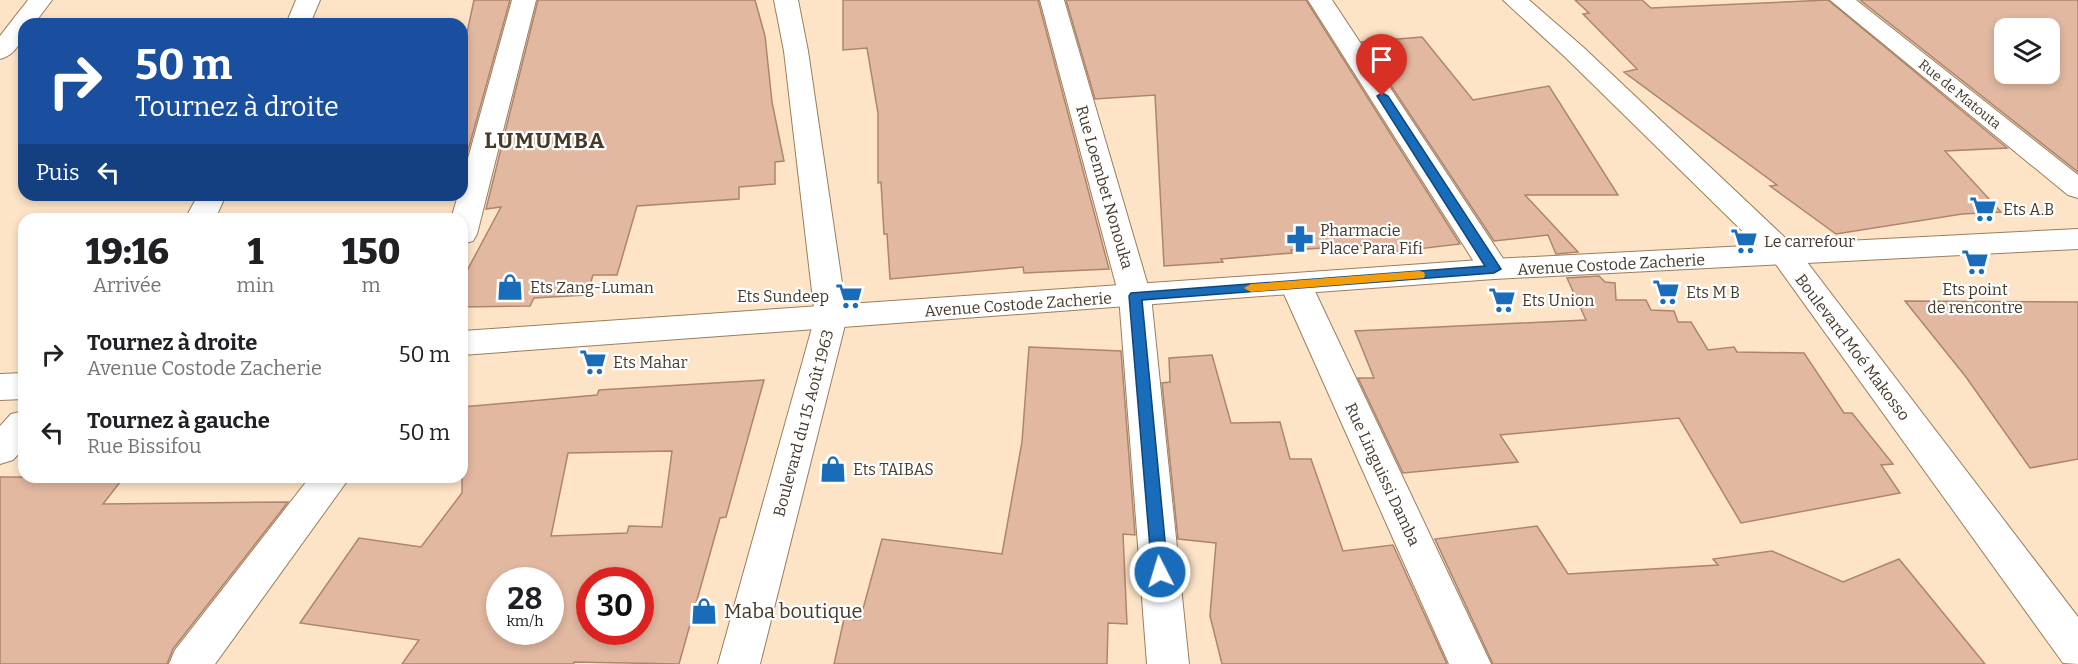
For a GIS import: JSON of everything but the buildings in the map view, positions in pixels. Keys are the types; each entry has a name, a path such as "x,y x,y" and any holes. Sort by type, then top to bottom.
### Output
{"street":[{"path":"300,18 308,0"},
{"path":"468,213 524,0"},
{"name":"Boulevard du 15 Août 1963","path":"739,664 831,317 796,51 786,0"},
{"name":"Rue Loembet Nonouka","path":"1052,0 1136,296 1168,664"},
{"path":"1320,0 1494,269"},
{"name":"Boulevard Moé Makosso","path":"1515,0 1574,52 1786,256 2078,651"},
{"name":"Rue de Matouta","path":"1842,0 2078,189"},
{"path":"10,7 45,1"},
{"path":"30,18 45,1"},
{"path":"0,52 18,32"},
{"name":"Avenue Costode Zacherie","path":"468,343 1494,269 1786,256 2078,239"},
{"name":"Rue Linguissi Damba","path":"1296,285 1470,664"},
{"path":"0,387 18,386"},
{"path":"0,450 18,430"},
{"path":"190,664 326,483"}],"slow traffic":[{"path":"1251,288 1419,275"}],"place":[{"name":"Ets A.B","path":"1983,209"},
{"name":"Pharmacie Place Para Fifi","path":"1300,239"},
{"name":"Le carrefour","path":"1744,241"},
{"name":"Ets point de rencontre","path":"1975,262"},
{"name":"Ets Zang-Luman","path":"510,287"},
{"name":"Ets M B","path":"1666,292"},
{"name":"Ets Sundeep","path":"849,296"},
{"name":"Ets Union","path":"1502,300"},
{"name":"Ets Mahar","path":"593,362"},
{"name":"Ets TAIBAS","path":"833,469"},
{"name":"Maba boutique","path":"704,611"}],"district":[{"name":"LUMUMBA","path":"545,140"}],"route":[{"path":"1160,572 1136,296 1494,269 1382,96"}]}
